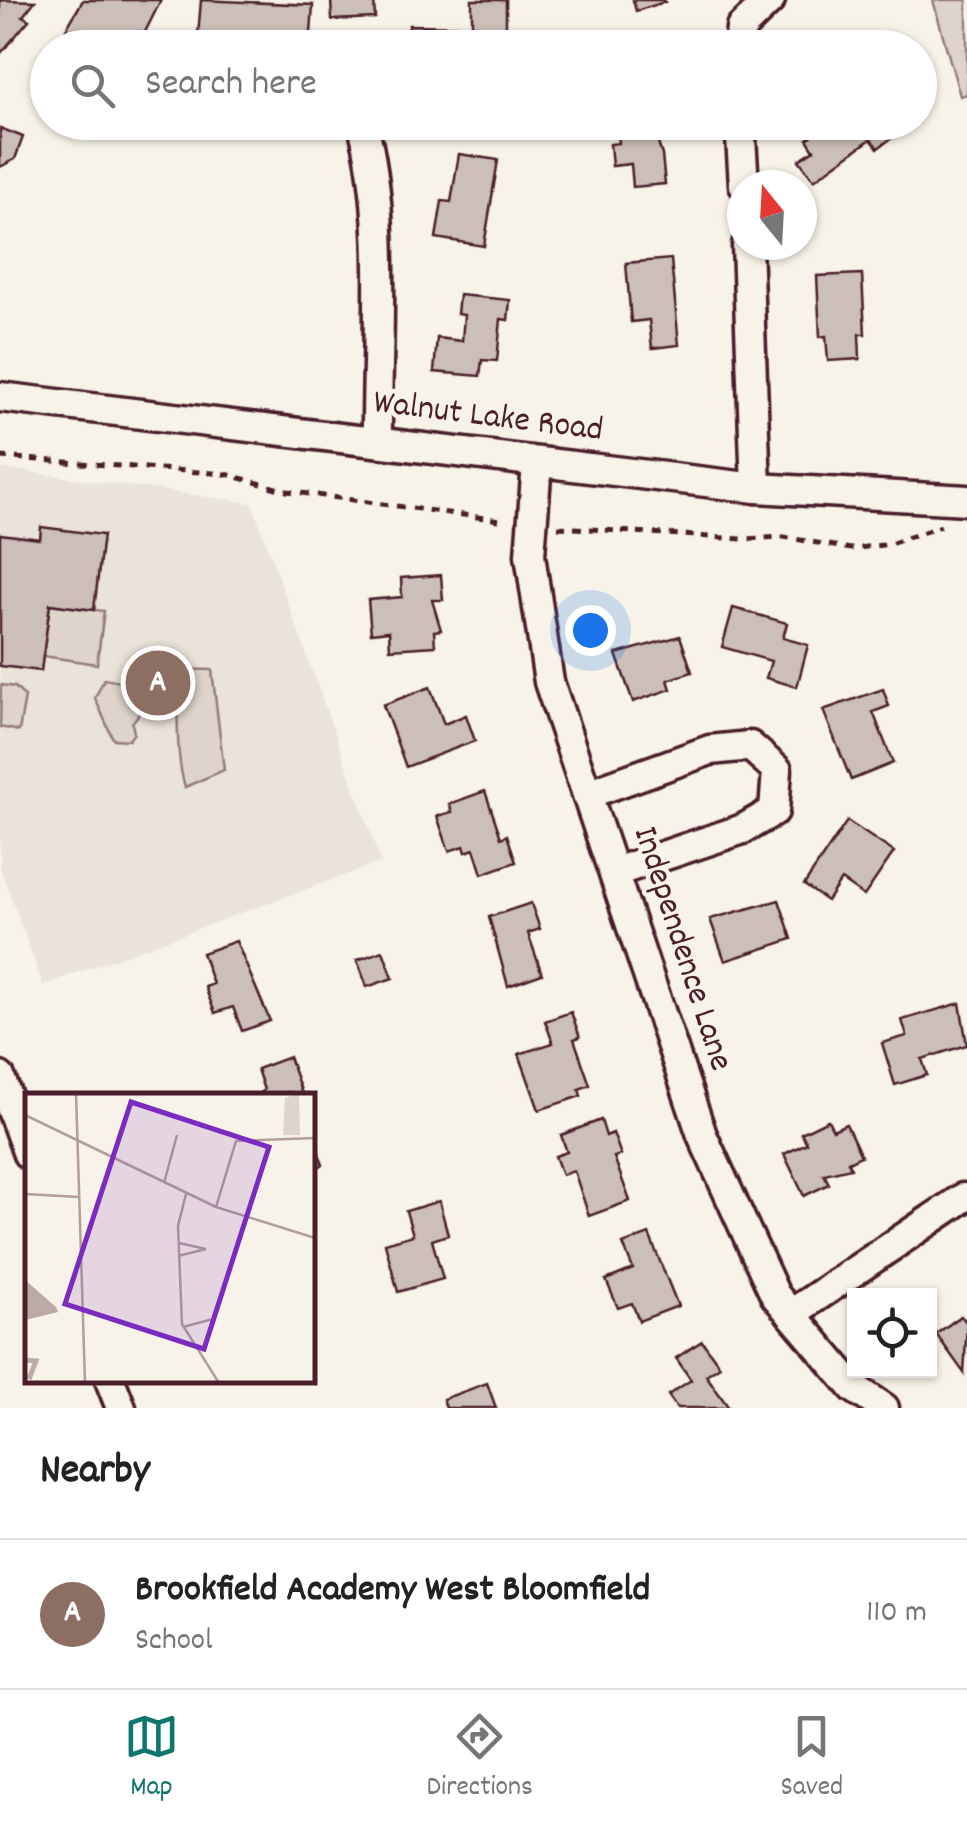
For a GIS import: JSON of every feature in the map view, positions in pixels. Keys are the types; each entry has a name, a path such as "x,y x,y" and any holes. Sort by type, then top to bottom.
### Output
{"street":[{"path":"741,30 770,0"},
{"path":"366,140 372,165 375,228 376,442"},
{"path":"741,140 743,170"},
{"path":"747,260 756,488"},
{"name":"Walnut Lake Road","path":"0,397 756,488 967,500"},
{"name":"Independence Lane","path":"538,462 530,555 549,682 590,793 702,1135 775,1295 854,1388 884,1408"},
{"path":"590,793 710,750 750,746 777,770 774,811 744,830 615,872"},
{"path":"0,1077 25,1146"},
{"path":"791,1314 963,1198"},
{"path":"111,1383 120,1408"}],"path":[{"path":"0,457 226,474 288,491 532,524 685,536 784,537 850,549 872,549 924,530 952,526"}],"shaded area":[{"path":"933,0 967,0 967,94 960,96"},
{"path":"0,468 252,503 381,862 43,985 0,867"},
{"path":"50,604 104,611 97,664 43,656"},
{"path":"175,669 212,670 224,770 185,787 180,759"},
{"path":"104,679 135,688 146,704 132,723 134,733 129,740 113,739 95,698"},
{"path":"1,685 15,687 25,697 19,731 0,727"}],"building":[{"path":"0,0 35,1 23,16 29,20 0,54"},
{"path":"83,0 161,0 146,30 66,30"},
{"path":"201,0 313,5 311,30 198,30"},
{"path":"331,0 374,0 375,18 332,20"},
{"path":"472,0 506,0 506,30 409,30 409,25 472,26"},
{"path":"633,0 664,0 665,2 636,11"},
{"path":"0,128 23,137 15,159 0,167"},
{"path":"619,140 657,140 665,184 633,187 631,164 612,166 610,144"},
{"path":"808,140 870,140 817,178 817,170 806,170 799,160 814,150"},
{"path":"872,140 889,140 878,148"},
{"path":"459,154 498,160 484,246 436,238 442,201 451,202"},
{"path":"671,259 679,345 652,348 649,320 631,322 626,263"},
{"path":"862,274 865,334 859,334 860,359 828,361 826,336 820,337 817,276"},
{"path":"459,295 510,300 508,320 501,319 497,361 482,360 480,376 434,372 437,338 462,341 464,315 457,314"},
{"path":"41,527 103,535 94,610 50,604 41,671 0,666 0,534 40,539"},
{"path":"441,575 443,600 432,600 441,630 434,631 435,646 390,649 389,631 371,633 368,600 402,597 401,578"},
{"path":"733,608 787,623 783,638 808,645 797,687 766,678 771,661 722,647"},
{"path":"680,636 692,672 668,680 671,689 633,702 616,654"},
{"path":"430,687 444,724 466,715 475,741 406,767 383,705"},
{"path":"883,689 889,706 873,712 893,763 851,780 823,710"},
{"path":"485,791 501,838 507,835 516,862 482,874 474,849 466,852 464,846 449,851 437,816 452,812 449,804"},
{"path":"847,821 894,852 864,896 841,880 827,901 804,885"},
{"path":"779,900 792,939 725,961 710,919"},
{"path":"531,903 540,929 528,933 542,974 508,986 489,917"},
{"path":"236,941 270,1021 242,1031 233,1007 215,1013 205,987 213,984 202,953"},
{"path":"383,951 393,978 367,987 357,960"},
{"path":"960,1003 967,1045 922,1059 927,1075 895,1085 882,1043 907,1036 902,1020"},
{"path":"571,1012 580,1037 574,1039 590,1085 579,1089 581,1096 539,1110 519,1054 553,1043 545,1021"},
{"path":"289,1057 302,1093 261,1093 264,1090 257,1069"},
{"path":"601,1120 606,1136 613,1133 621,1155 614,1157 630,1201 589,1216 574,1171 562,1175 555,1156 567,1152 561,1135"},
{"path":"828,1120 833,1130 846,1124 861,1156 848,1162 851,1168 824,1174 829,1184 804,1196 784,1154 807,1143 801,1133"},
{"path":"315,1142 323,1165 315,1168"},
{"path":"439,1201 448,1235 432,1240 443,1279 398,1292 385,1243 413,1235 406,1211"},
{"path":"649,1234 678,1306 639,1321 632,1303 618,1308 606,1280 633,1269 623,1244"},
{"path":"961,1316 967,1323 964,1373 937,1335"},
{"path":"702,1341 720,1366 706,1375 729,1408 677,1408 668,1395 691,1380 676,1358"},
{"path":"487,1383 496,1408 446,1408 443,1399"}],"place":[{"name":"Brookfield Academy West Bloomfield","path":"158,683"}]}
